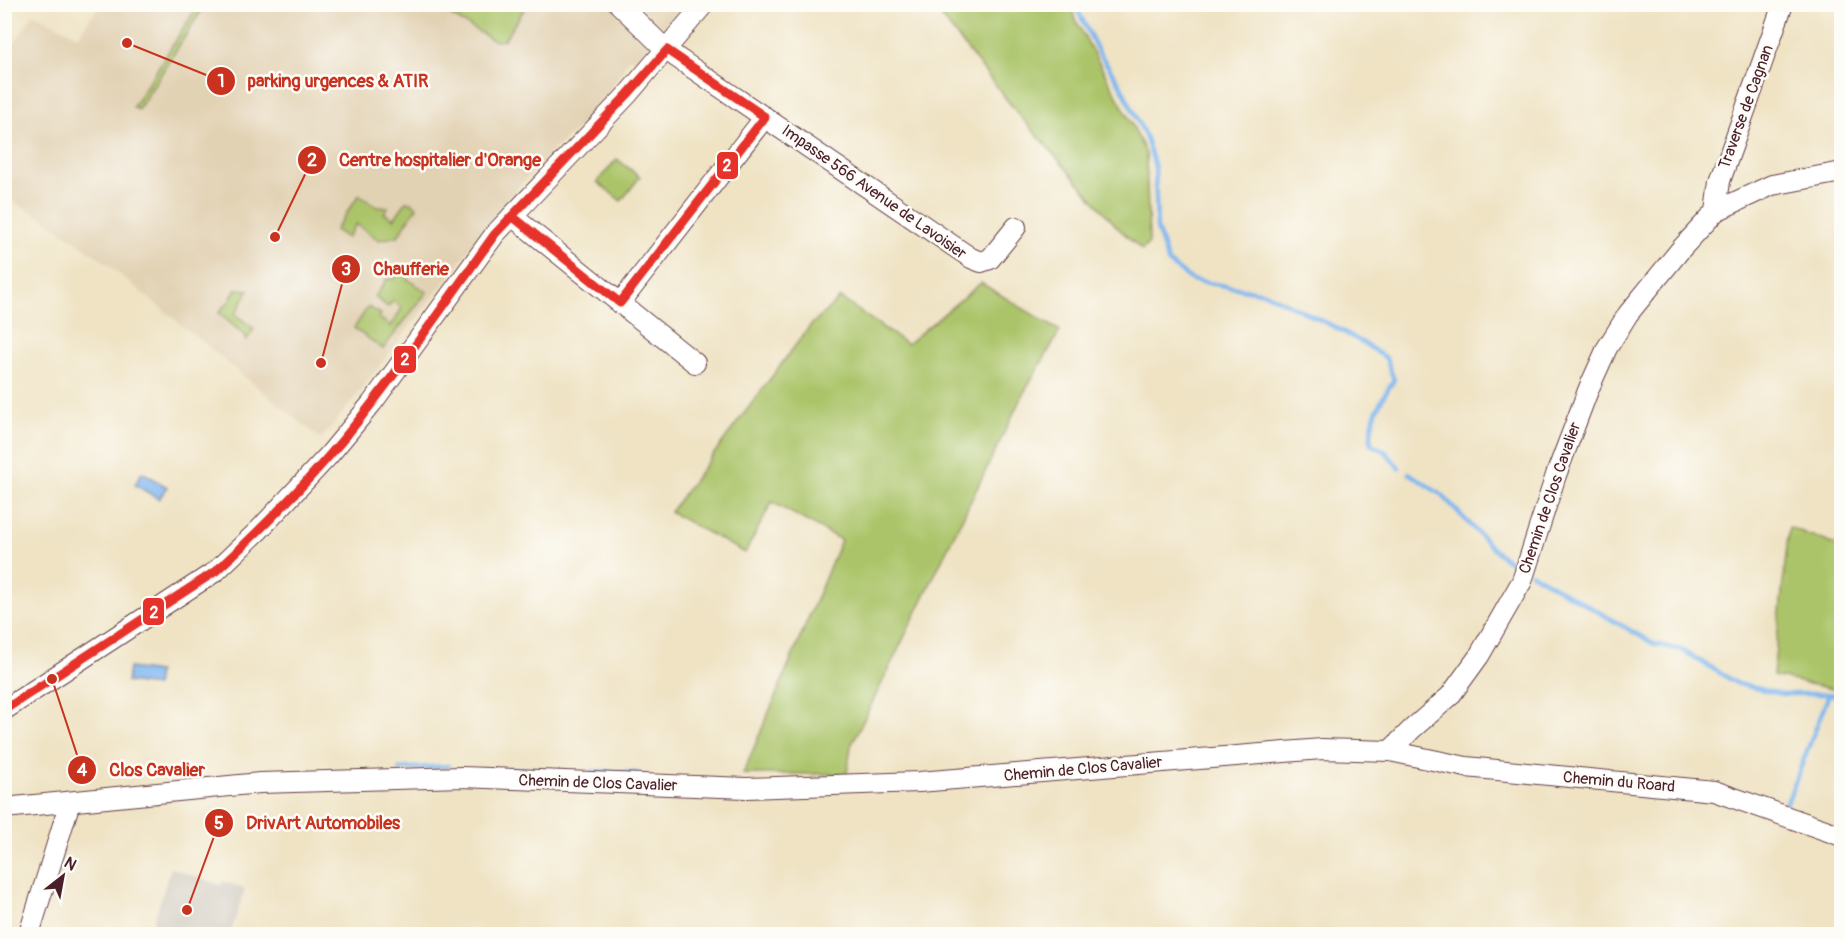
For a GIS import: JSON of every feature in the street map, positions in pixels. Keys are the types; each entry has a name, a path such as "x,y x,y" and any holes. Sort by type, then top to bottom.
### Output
{"street":[{"name":"Impasse 566 Avenue de Lavoisier","path":"619,4 667,50 970,258 981,262 990,259 1016,227"},
{"path":"4,710 216,571 240,549 302,486 345,437 495,234 628,94 704,4"},
{"name":"Traverse de Cagnan","path":"1716,212 1720,181 1783,4"},
{"path":"620,303 765,117"},
{"name":"Chemin de Clos Cavalier","path":"4,808 260,783 462,777 746,788 907,783 1322,749 1390,751 1450,696 1479,656 1522,581 1589,388 1607,348 1628,314 1649,287 1716,212 1772,185 1842,172"},
{"path":"512,216 695,363"},
{"name":"Chemin du Roard","path":"1390,751 1466,767 1714,791 1842,836"},
{"path":"29,934 70,802"}],"shaded area":[{"path":"99,5 683,5 637,59 629,58 611,89 586,122 552,151 515,191 321,439 97,256 43,218 5,197 5,57 34,14 78,36"},
{"path":"171,868 221,885 222,881 245,889 230,934 149,934"}],"green space":[{"path":"199,4 205,5 138,110 133,107"},
{"path":"447,5 527,5 504,40 495,41 443,11"},
{"path":"929,5 1072,5 1074,17 1146,154 1149,243 1142,250 1118,228 1015,110 940,15"},
{"path":"617,159 640,177 621,201 597,182"},
{"path":"359,195 377,207 388,207 384,213 394,219 406,202 411,202 417,207 398,236 379,240 356,224 347,238 335,230"},
{"path":"403,266 410,270 406,278 427,292 383,349 354,328 368,307 381,314 379,318 391,326 402,308 393,301 388,307 375,297 387,279 394,279"},
{"path":"981,283 1060,331 1023,394 851,746 847,774 743,774 841,540 772,502 745,553 670,512 810,326 840,298 907,344"},
{"path":"236,289 249,290 235,314 254,329 246,341 243,334 219,313 227,305"},
{"path":"1789,527 1841,547 1841,691 1773,676"}],"water":[{"path":"142,472 167,487 159,499 135,485"},
{"path":"129,668 158,672 156,686 127,682"}],"waterway":[{"path":"1078,4 1079,13 1098,51 1121,86 1146,138 1155,167 1157,228 1168,262 1192,280 1265,293 1333,326 1386,358 1394,380 1377,410 1372,427 1371,444 1386,452 1399,468"},
{"path":"1409,473 1443,496 1494,550 1516,566"},
{"path":"1531,573 1654,644 1682,650 1738,684 1782,694 1842,696"},
{"path":"1785,808 1829,694"},
{"path":"399,769 448,766"},
{"path":"508,769 565,771"},
{"path":"592,771 637,773"}],"transit line":[{"name":"2","path":"667,50 765,117 620,303 512,216 667,50"},
{"name":"2","path":"4,710 216,571 250,539 346,436 404,361 495,234 512,216"}],"place":[{"name":"parking urgences & ATIR","path":"127,43"},
{"name":"Centre hospitalier d'Orange","path":"275,237"},
{"name":"Chaufferie","path":"321,363"},
{"name":"Clos Cavalier","path":"52,679"},
{"name":"DrivArt Automobiles","path":"187,910"}]}
